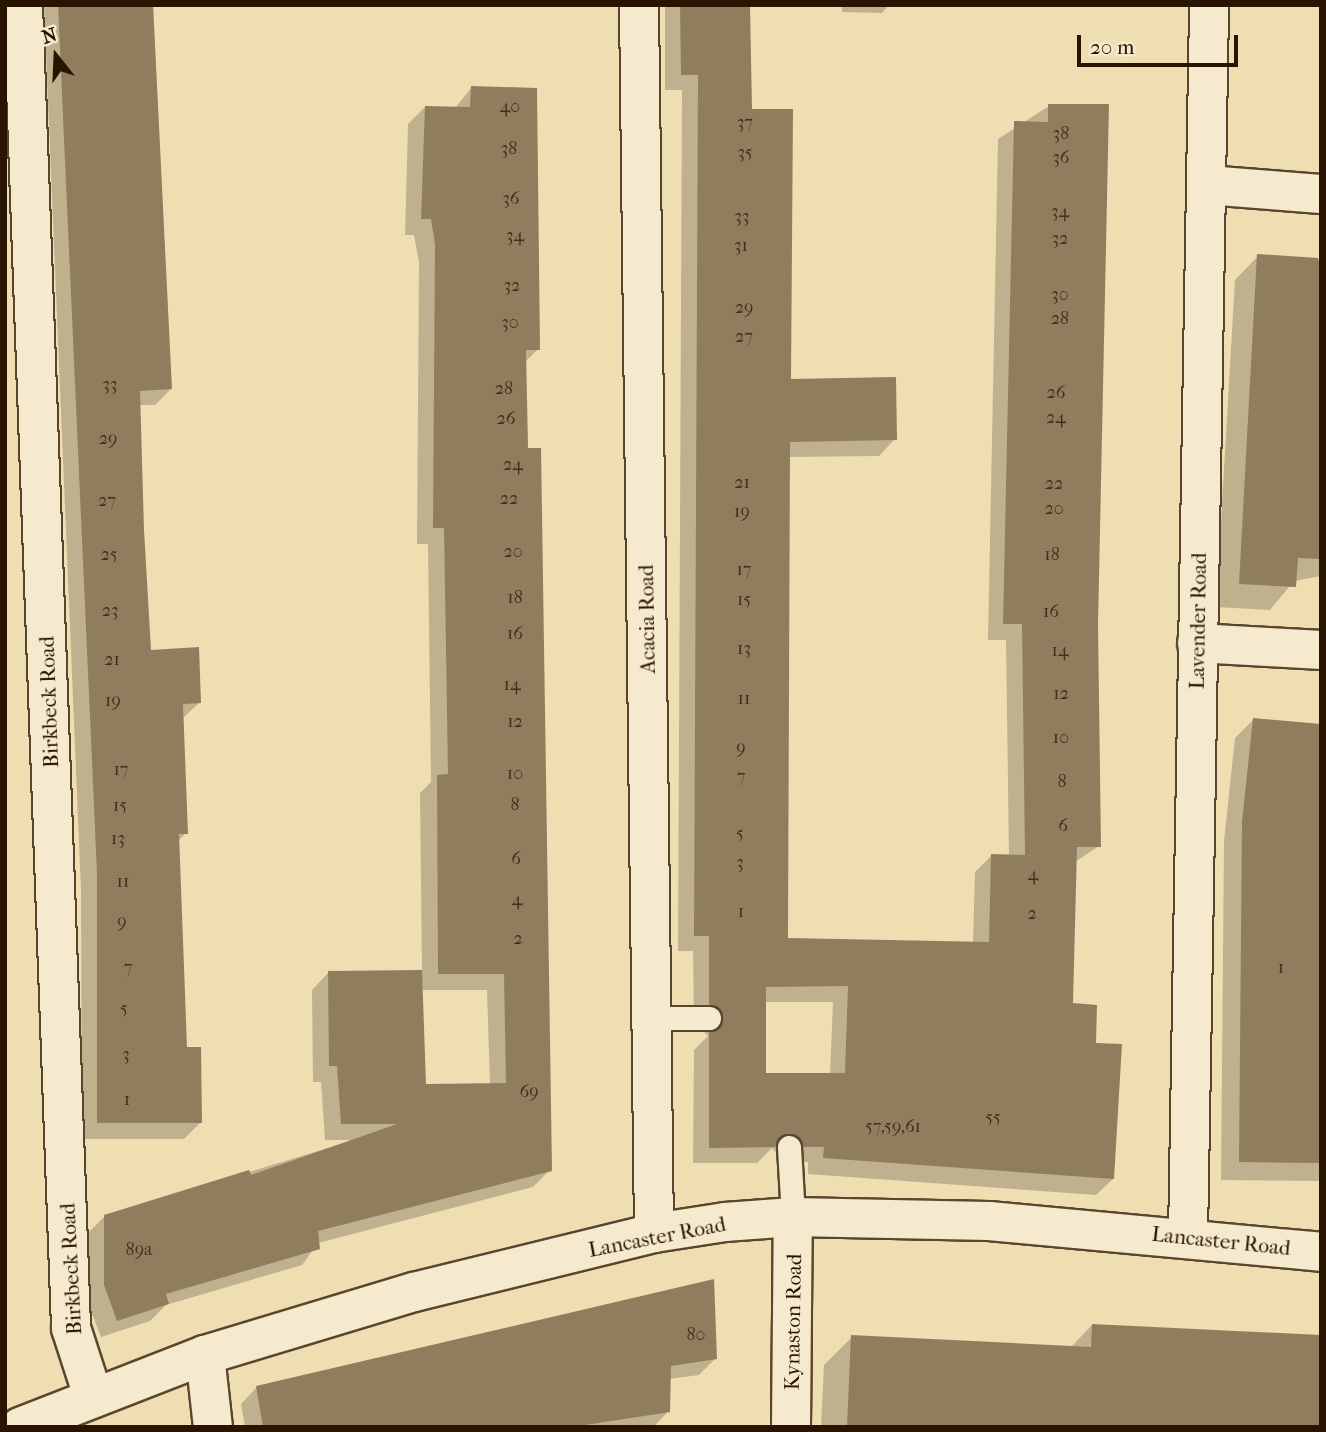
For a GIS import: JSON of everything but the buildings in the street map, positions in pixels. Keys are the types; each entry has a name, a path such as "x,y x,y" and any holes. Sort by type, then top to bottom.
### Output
{"street":[{"name":"Birkbeck Road","path":"23,5 71,1328 93,1396"},
{"name":"Acacia Road","path":"639,5 654,1233"},
{"name":"Lavender Road","path":"1188,1237 1209,5"},
{"path":"1207,185 1321,194"},
{"path":"1197,643 1321,650"},
{"name":"Lancaster Road","path":"20,1427 93,1396 205,1355 414,1292 654,1233 793,1217 989,1221 1188,1237 1321,1252"},
{"name":"Kynaston Road","path":"791,1427 793,1217"},
{"path":"205,1355 213,1427"}],"lane":[{"path":"652,1018 709,1018"},
{"path":"789,1147 793,1217"}]}
